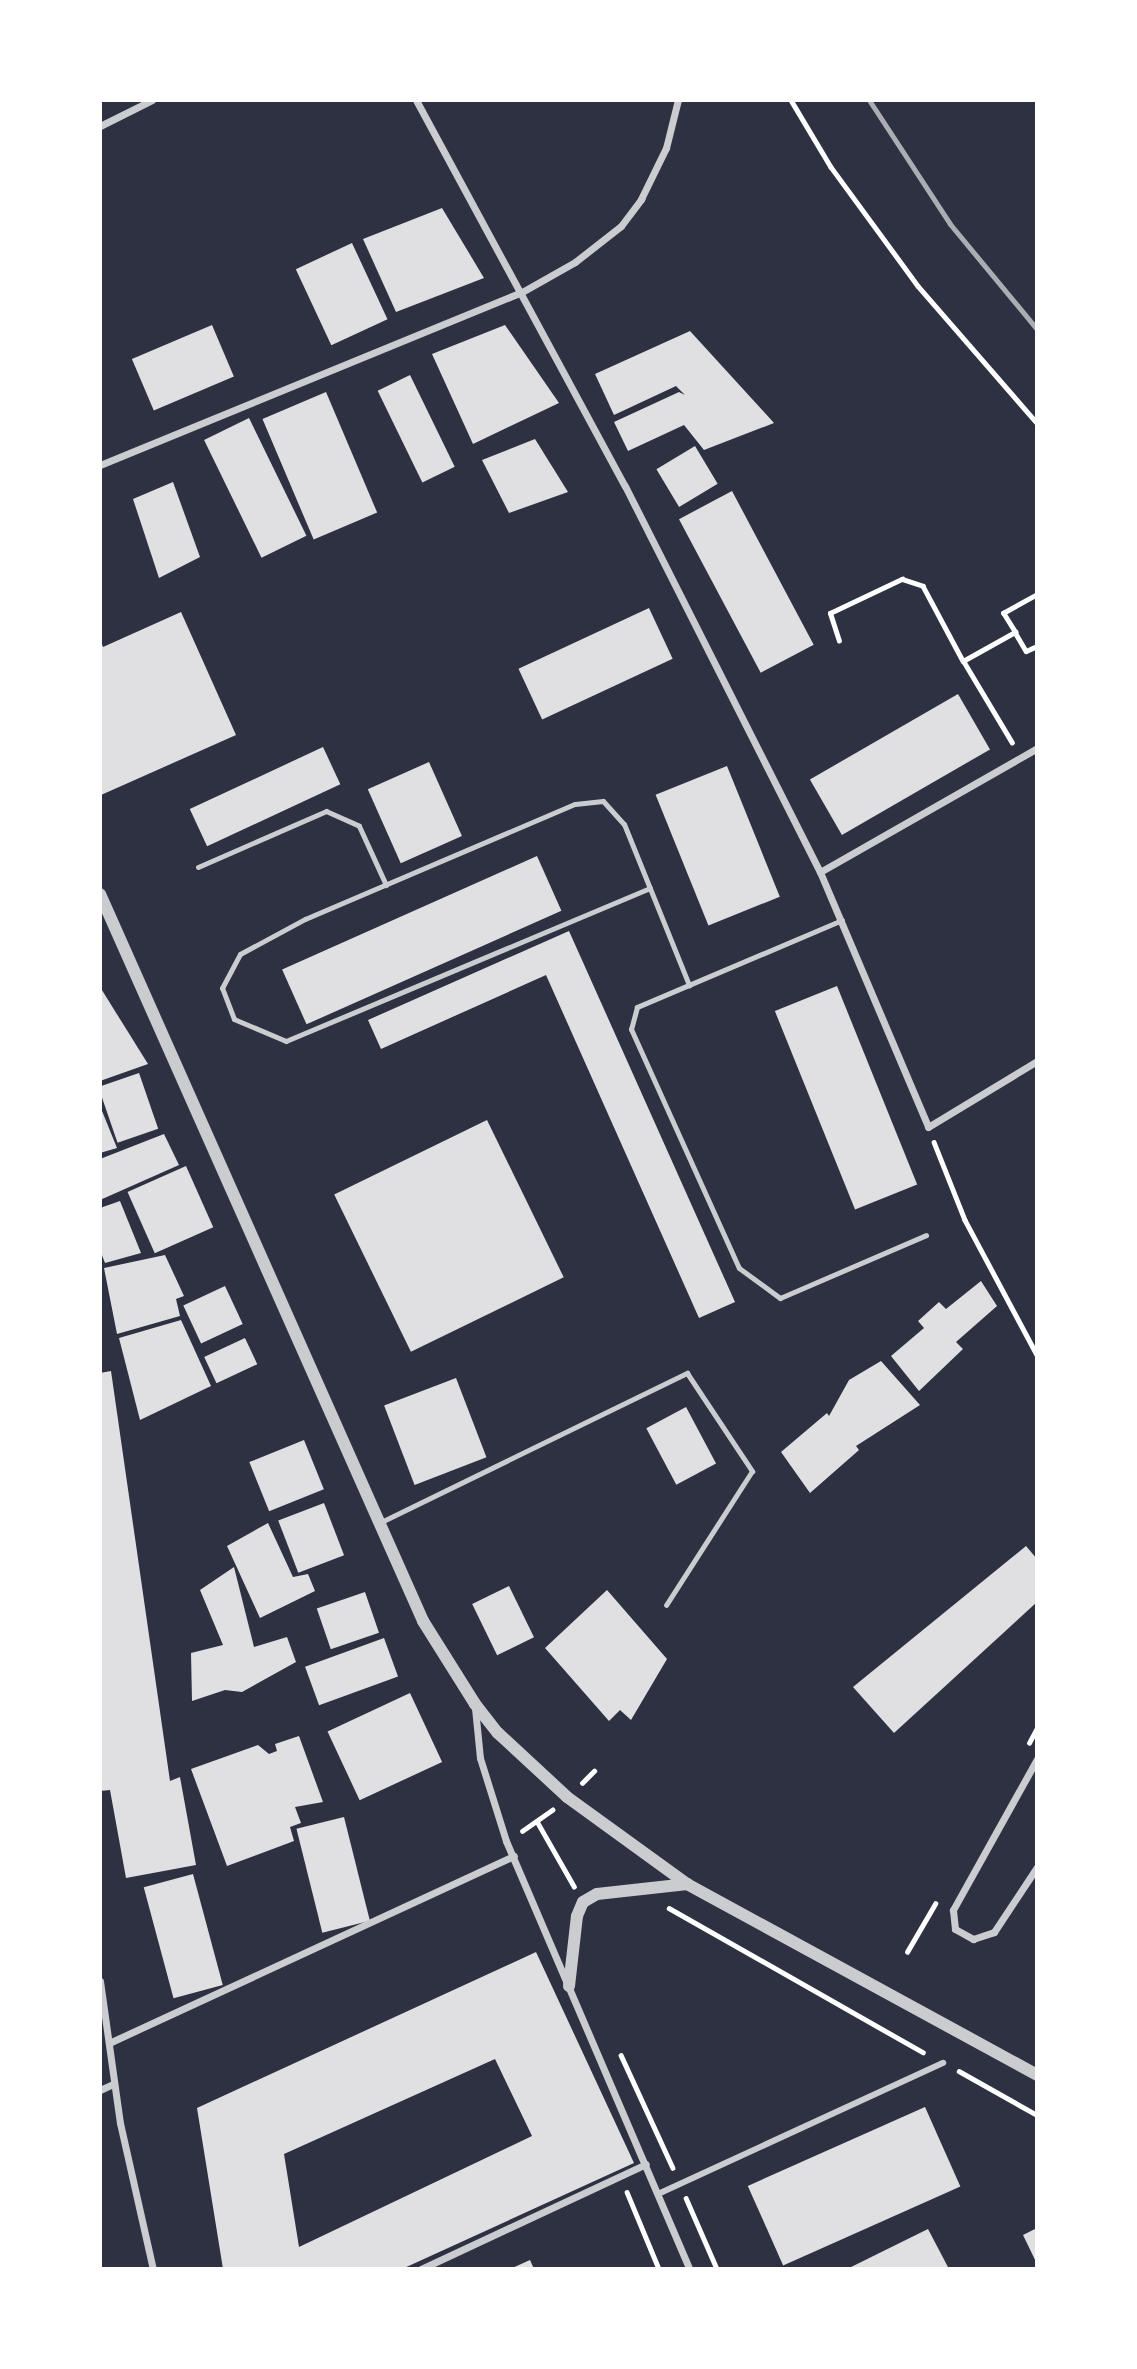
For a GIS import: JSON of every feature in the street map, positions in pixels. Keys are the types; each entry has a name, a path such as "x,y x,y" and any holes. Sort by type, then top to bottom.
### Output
{"street":[{"path":"100,126 152,100"},
{"path":"416,100 522,292 821,872 928,1126 1037,1061"},
{"path":"100,465 522,292 592,251 632,213 655,175 678,100"},
{"path":"821,872 1037,748"},
{"path":"100,894 423,1622 475,1704 498,1733 567,1797 687,1884 1037,2075"},
{"path":"475,1704 480,1758 514,1856 689,2269"},
{"path":"1037,1759 953,1910 955,1929 973,1939 994,1932 1037,1867"},
{"path":"109,2043 514,1856"},
{"path":"569,1986 577,1916 583,1902 597,1894 687,1884"},
{"path":"100,1981 113,2084 153,2269"},
{"path":"658,2194 943,2063"},
{"path":"100,2090 113,2084"},
{"path":"421,2269 646,2164"}],"lane":[{"path":"650,888 286,1041 234,1019 222,988 240,954 305,919 575,804 603,801 624,824 650,888 689,985"},
{"path":"198,867 326,811 359,826 386,885"},
{"path":"842,920 637,1007 631,1029 739,1268 780,1298 926,1235"},
{"path":"379,1522 687,1373 752,1471 666,1605"}],"path":[{"path":"791,100 831,167 918,286 1037,423"},
{"path":"839,641 830,613 902,579 923,586 1021,757"},
{"path":"1037,594 1003,613 1027,651 1037,646"},
{"path":"964,661 1015,632"},
{"path":"928,1126 965,1220 1037,1355"},
{"path":"538,1823 583,1902"},
{"path":"658,1904 674,1909 1037,2115"},
{"path":"616,2046 717,2269"},
{"path":"621,2177 659,2269"}],"building":[{"path":"442,208 484,278 396,312 363,239"},
{"path":"352,243 387,319 331,345 296,269"},
{"path":"212,325 234,377 154,411 132,359"},
{"path":"505,325 559,403 473,444 432,354"},
{"path":"690,331 774,423 704,450 684,425 628,451 614,422 679,392 685,395 676,386 614,415 595,374"},
{"path":"410,375 455,467 422,482 378,391"},
{"path":"326,392 377,513 314,540 262,419"},
{"path":"249,418 306,536 261,558 204,440"},
{"path":"535,439 568,492 509,513 482,460"},
{"path":"695,446 718,484 679,507 656,469"},
{"path":"173,482 200,557 159,578 133,499"},
{"path":"732,491 814,645 761,673 679,519"},
{"path":"649,608 673,659 542,720 518,669"},
{"path":"181,612 236,735 101,795 100,639 103,647"},
{"path":"958,694 990,749 842,835 810,780"},
{"path":"323,747 340,784 207,846 190,809"},
{"path":"429,762 462,836 401,863 368,789"},
{"path":"727,766 780,897 708,926 656,795"},
{"path":"537,856 561,911 307,1024 282,969"},
{"path":"569,931 735,1302 699,1318 546,975 381,1049 368,1020"},
{"path":"837,986 917,1184 855,1210 775,1011"},
{"path":"100,987 148,1064 100,1081"},
{"path":"139,1073 158,1129 118,1143 100,1086"},
{"path":"100,1106 117,1148 100,1153"},
{"path":"487,1120 564,1277 411,1352 334,1195"},
{"path":"164,1134 179,1165 100,1200 100,1159"},
{"path":"186,1166 213,1227 155,1253 128,1192"},
{"path":"120,1201 141,1253 105,1263 100,1250 100,1208"},
{"path":"165,1255 184,1296 176,1299 180,1316 117,1334 104,1268"},
{"path":"981,1281 997,1306 956,1342 963,1349 919,1391 891,1356 924,1328 918,1321 939,1302 946,1309"},
{"path":"225,1286 243,1324 201,1344 183,1305"},
{"path":"181,1320 211,1386 140,1420 119,1338"},
{"path":"245,1338 257,1364 216,1383 204,1357"},
{"path":"881,1361 920,1405 856,1446 859,1450 810,1493 781,1452 827,1413 829,1416 849,1380"},
{"path":"111,1371 170,1781 180,1777 196,1865 126,1878 110,1790 100,1791 100,1373"},
{"path":"456,1378 486,1457 415,1485 384,1406"},
{"path":"686,1407 716,1464 676,1485 646,1428"},
{"path":"304,1440 324,1489 269,1511 249,1462"},
{"path":"324,1503 344,1555 298,1573 278,1521"},
{"path":"268,1523 293,1577 308,1574 315,1591 260,1618 227,1546"},
{"path":"1026,1546 1037,1559 1037,1602 894,1733 853,1687"},
{"path":"234,1567 254,1647 287,1637 296,1662 242,1692 225,1690 192,1701 191,1653 223,1645 200,1590"},
{"path":"509,1586 534,1637 497,1655 472,1604"},
{"path":"607,1590 667,1659 631,1720 620,1710 609,1721 545,1648"},
{"path":"365,1592 379,1633 331,1649 317,1609"},
{"path":"384,1638 398,1677 319,1705 305,1667"},
{"path":"410,1693 442,1762 360,1800 328,1731"},
{"path":"299,1736 323,1802 295,1807 301,1823 290,1827 294,1841 227,1866 191,1769 258,1745 269,1754 277,1751 275,1744"},
{"path":"344,1817 370,1921 322,1933 296,1829"},
{"path":"193,1874 223,1985 174,1998 144,1887"},
{"path":"536,1952 634,2163 402,2269 223,2269 197,2108","holes":["495,2059 532,2136 299,2247 284,2154"]},
{"path":"925,2107 960,2186 783,2265 748,2186"},
{"path":"1037,2228 1037,2264 1023,2235"},
{"path":"928,2229 949,2269 847,2269"},
{"path":"530,2260 534,2269 510,2269"}],"railway":[{"path":"869,100 950,224 1037,329"}]}
